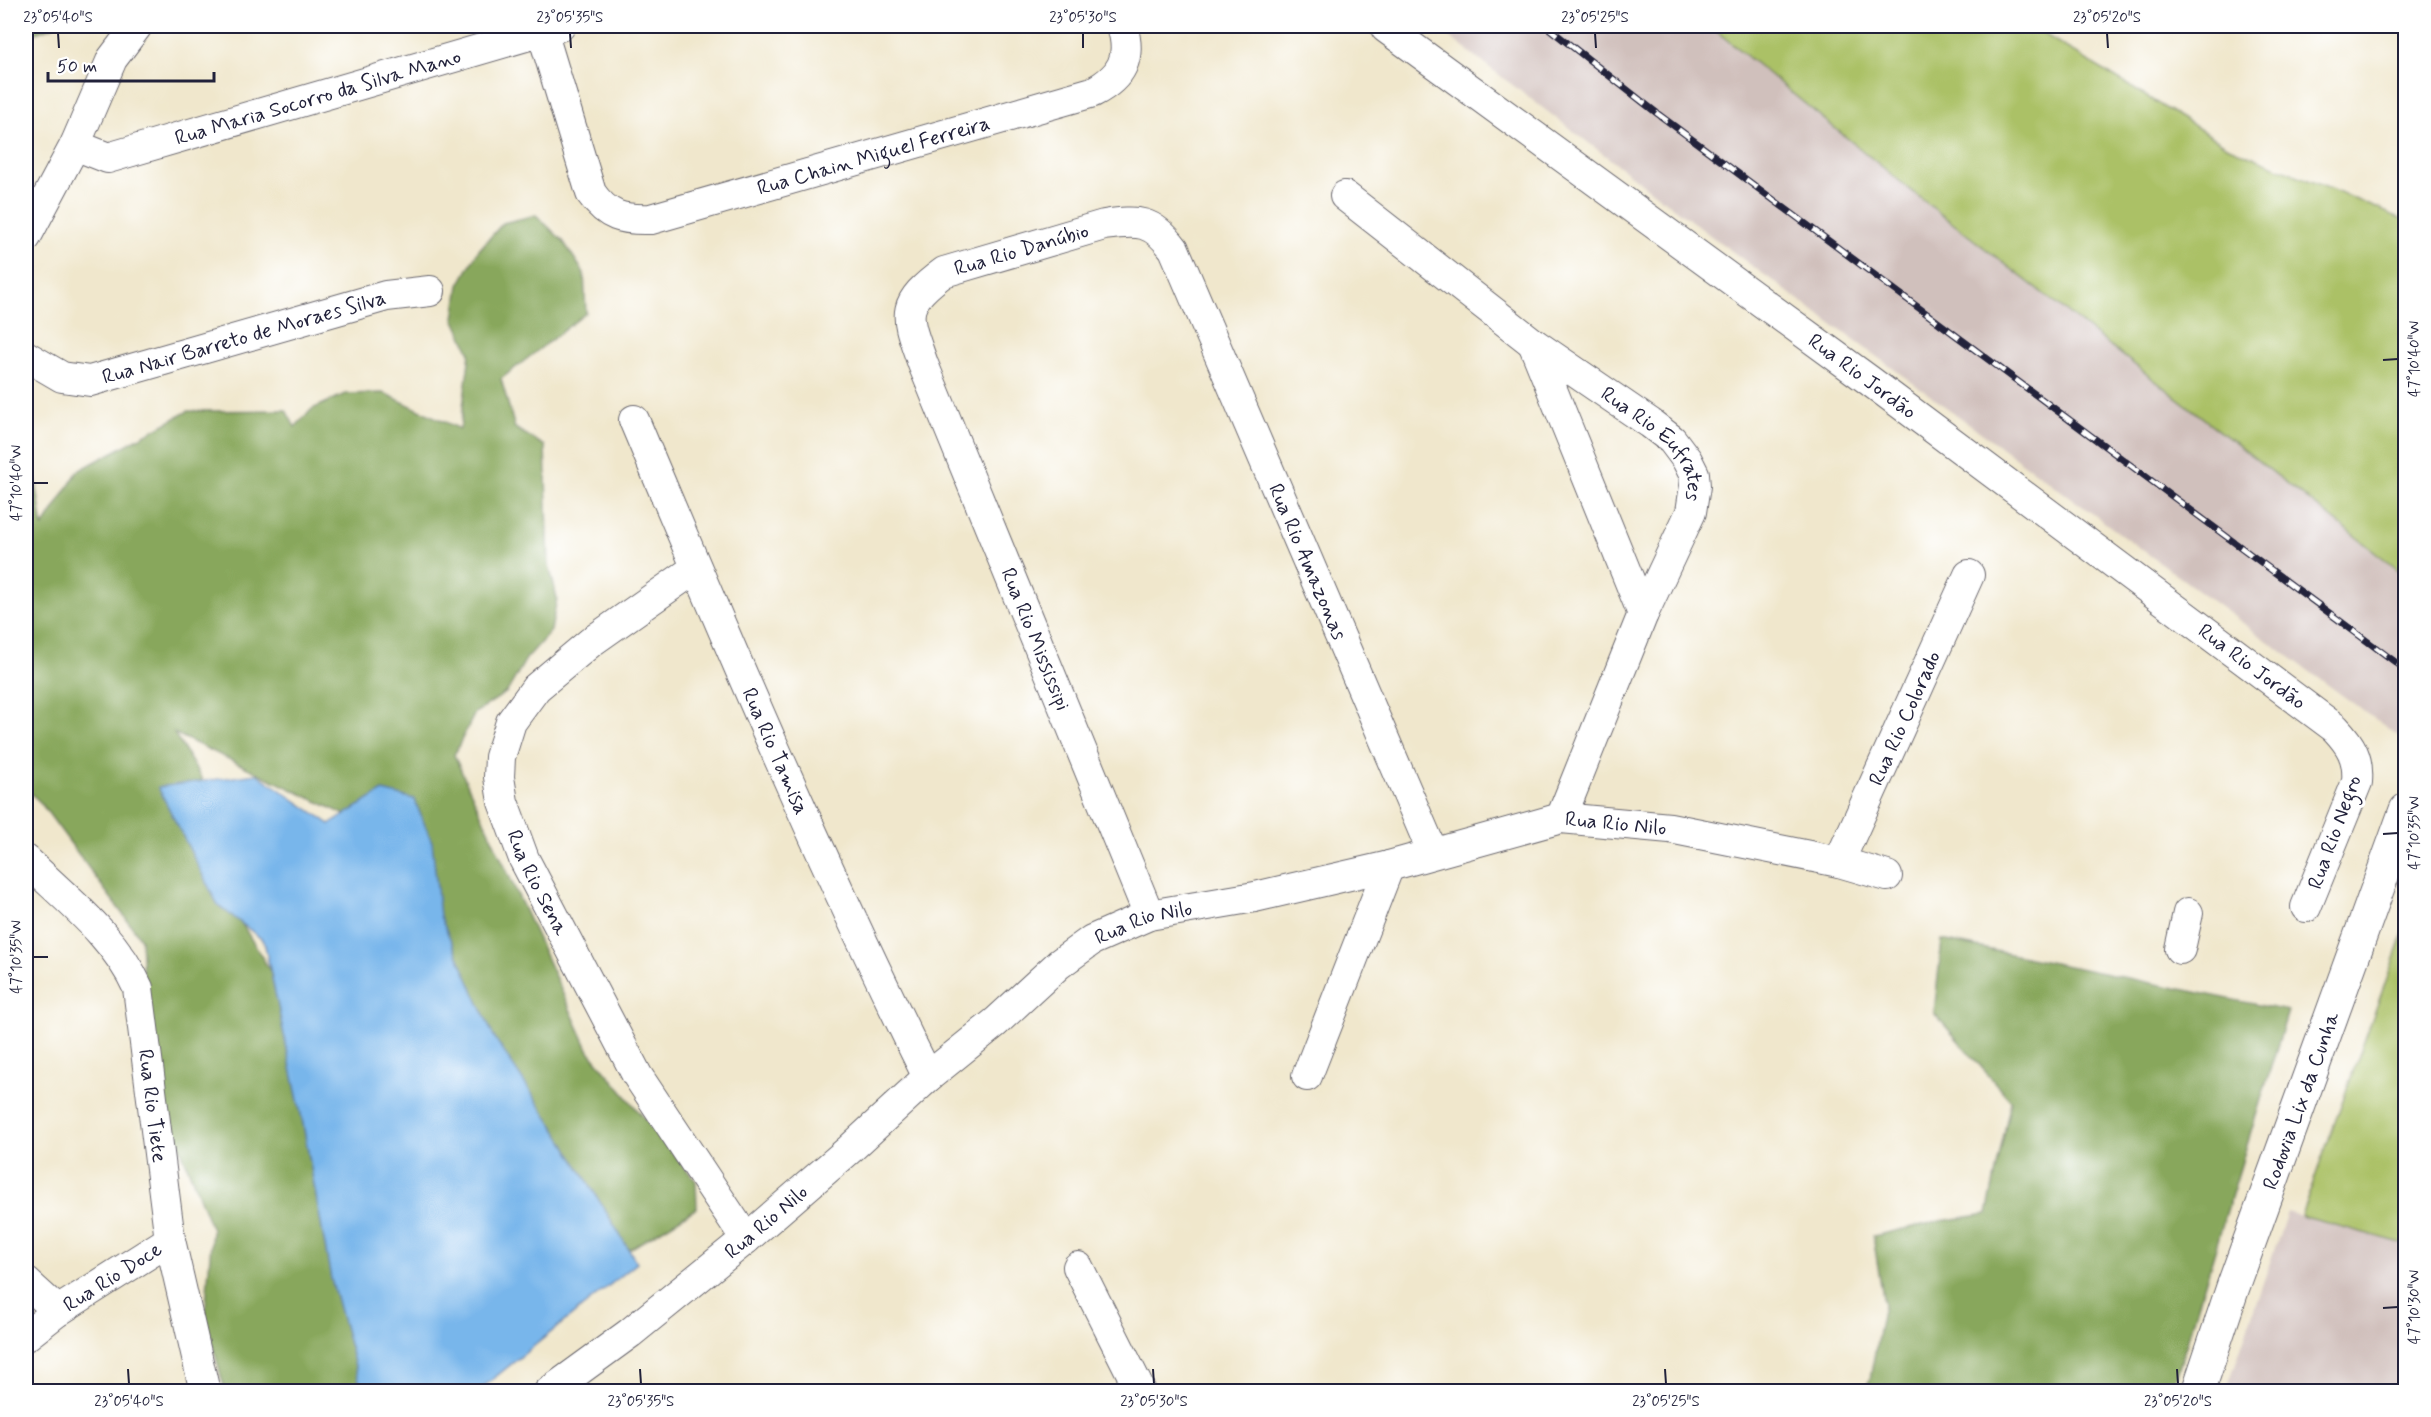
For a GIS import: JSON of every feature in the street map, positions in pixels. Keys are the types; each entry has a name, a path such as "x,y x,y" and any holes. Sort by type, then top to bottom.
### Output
{"main road":[{"name":"Rodovia Lix da Cunha","path":"2198,1392 2233,1287 2406,810"}],"street":[{"path":"26,237 75,145 112,59 137,26"},
{"name":"Rua Chain Miguel Ferreira","path":"551,28 591,193 604,209 629,220 651,219 1093,92 1109,84 1121,70 1126,56 1122,26"},
{"name":"Rua Maria Socorro da Silva Mano","path":"75,145 108,158 551,28"},
{"name":"Rua Rio Jordão","path":"1386,28 1870,381 2335,728"},
{"name":"Rua Rio Eufrates","path":"1345,196 1533,343 1672,440 1694,474 1695,486 1691,512 1643,614 1561,818"},
{"name":"Rua Rio Danúbio","path":"923,364 910,327 909,311 914,299 944,272 1031,245 1104,225 1124,222 1149,224 1162,233 1174,249 1184,271"},
{"name":"Rua Rio Amazonas","path":"1184,271 1433,853"},
{"name":"Rua Nair Barreto de Moraes Silva","path":"26,356 62,377 90,381 386,296 430,291"},
{"name":"Rua Rio Eufrates","path":"1533,343 1643,614"},
{"name":"Rua Rio Mississipi","path":"923,364 1149,915"},
{"name":"Rua Rio Tamisa","path":"634,420 696,568 874,968 928,1077"},
{"name":"Rua Rio Sena","path":"696,568 591,642 536,688 511,722 500,757 499,777 503,802 524,859 637,1075 746,1239"},
{"name":"Rua Rio Colorado","path":"1839,862 1969,575"},
{"name":"Rua Rio Negro","path":"2306,907 2357,782 2358,768 2355,754 2335,728"},
{"name":"Rua Rio Nilo","path":"549,1392 630,1333 746,1239 850,1149 928,1077 996,1022 1059,964 1092,940 1149,915 1255,897 1389,866 1561,818 1670,828 1839,862 1887,876"},
{"name":"Rua Rio Tiete","path":"26,860 113,945 138,988 170,1240 205,1392"},
{"path":"1307,1076 1389,866"},
{"path":"2180,949 2188,913"},
{"name":"Rua Rio Doce","path":"26,1336 58,1311 170,1240"},
{"path":"1078,1267 1141,1392"},
{"path":"26,1282 58,1311"}],"shaded area":[{"path":"1435,26 1710,26 1924,201 2405,576 2405,741 1711,236"},
{"path":"2287,1212 2405,1244 2405,1391 2226,1392"}],"green space":[{"path":"26,26 54,26 26,37"},
{"path":"1710,26 2031,26 2229,147 2405,220 2405,575 1924,201"},
{"path":"536,215 563,241 584,273 586,313 501,379 515,428 545,446 549,565 557,598 551,631 526,659 507,692 475,713 454,755 589,1051 696,1181 697,1208 625,1252 527,1194 375,829 174,733 211,794 206,864 277,982 381,1391 225,1391 205,1316 212,1230 147,1062 141,939 40,802 26,789 26,439 29,438 43,527 78,471 188,411 286,410 295,427 312,409 345,394 384,393 460,429 470,353 454,318 459,285 478,251 503,223"},
{"path":"2405,928 2405,1244 2301,1216"},
{"path":"1942,940 2288,1011 2172,1391 1864,1391 1870,1379 1884,1304 1873,1236 1940,1221 1987,1214 2011,1101 1934,1013"}],"water":[{"path":"257,774 330,824 383,791 414,799 432,842 440,916 494,1037 560,1136 637,1263 478,1391 362,1391 331,1279 303,1124 264,941 218,905 158,787"}],"railway":[{"path":"1546,26 1658,114 2406,670"}]}
